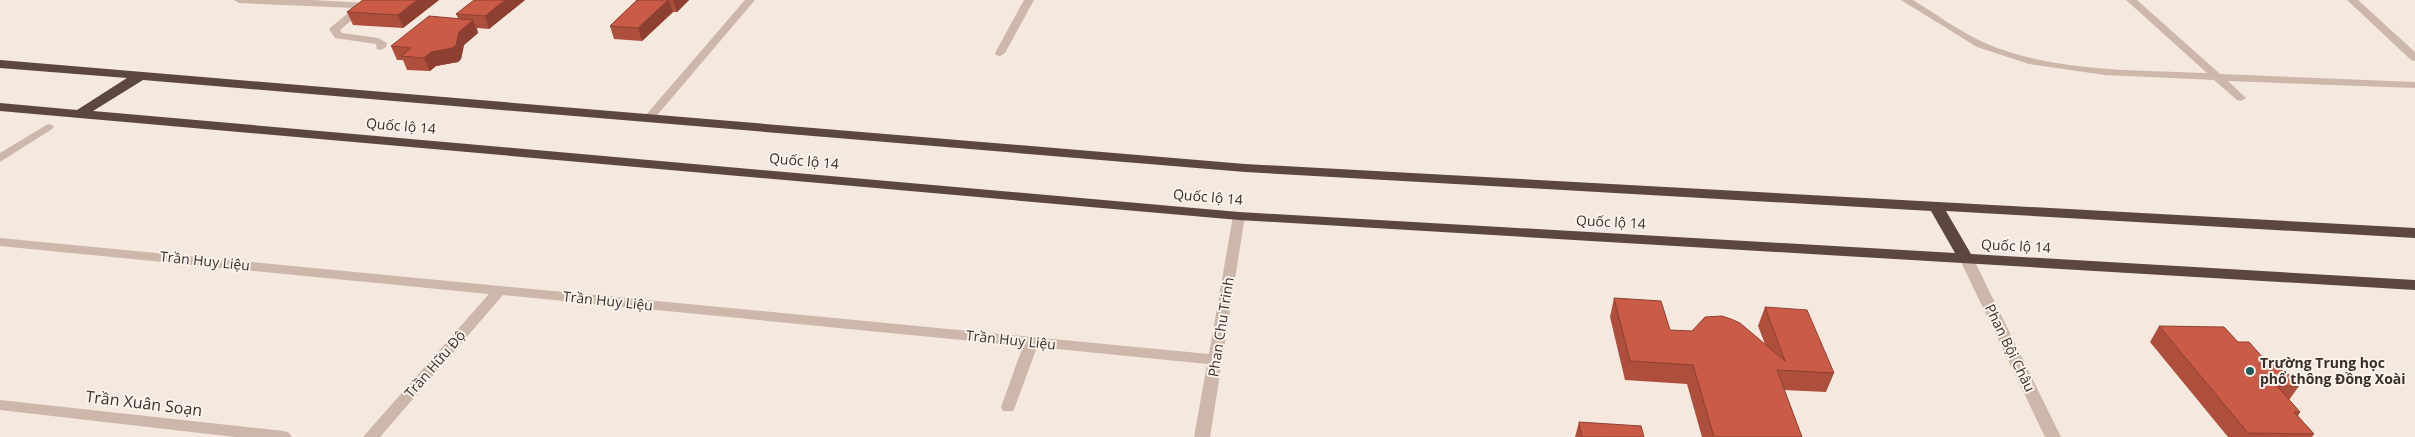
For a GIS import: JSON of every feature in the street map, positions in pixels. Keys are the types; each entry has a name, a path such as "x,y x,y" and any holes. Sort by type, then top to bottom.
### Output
{"highway":[{"name":"Quốc lộ 14","path":"0,64 1245,168 2415,233"},
{"path":"79,114 142,75"},
{"name":"Quốc lộ 14","path":"0,107 1239,216 2415,285"},
{"path":"1936,207 1966,260"}],"street":[{"path":"239,0 367,2"},
{"path":"649,118 750,0"},
{"path":"1000,53 1029,0"},
{"path":"1906,0 1981,45 2034,62 2105,72 2415,85"},
{"path":"2131,0 2241,98"},
{"path":"2352,0 2415,58"},
{"path":"367,2 334,30 339,36 378,41 382,43 381,47"},
{"path":"0,158 48,127"},
{"name":"Phan Chu Trinh","path":"1202,437 1239,216"},
{"name":"Trần Huy Liệu","path":"0,242 1216,360"},
{"name":"Phan Bội Châu","path":"1966,260 2053,437"},
{"name":"Trần Hữu Độ","path":"370,437 500,290"},
{"path":"1008,407 1032,342"},
{"name":"Trần Xuân Soạn","path":"0,404 284,437"}],"building":[{"path":"363,0 417,0 398,15 347,12"},
{"path":"474,0 505,0 485,16 456,14"},
{"path":"637,0 668,0 638,28 610,26"},
{"path":"429,16 473,20 459,32 456,45 452,48 431,52 424,58 401,56 411,48 391,46"},
{"path":"1614,298 1661,301 1670,330 1692,331 1705,317 1722,316 1731,319 1740,323 1785,361 1765,307 1807,310 1834,373 1777,370 1802,437 1714,437 1693,365 1630,361"},
{"path":"2159,326 2224,327 2238,342 2249,342 2266,361 2276,361 2299,386 2277,386 2300,412 2294,412 2314,434 2248,433"},
{"path":"1579,422 1641,426 1644,437 1582,437"}],"place":[{"name":"Trường Trung học phổ thông Đồng Xoài","path":"2250,371"}]}
